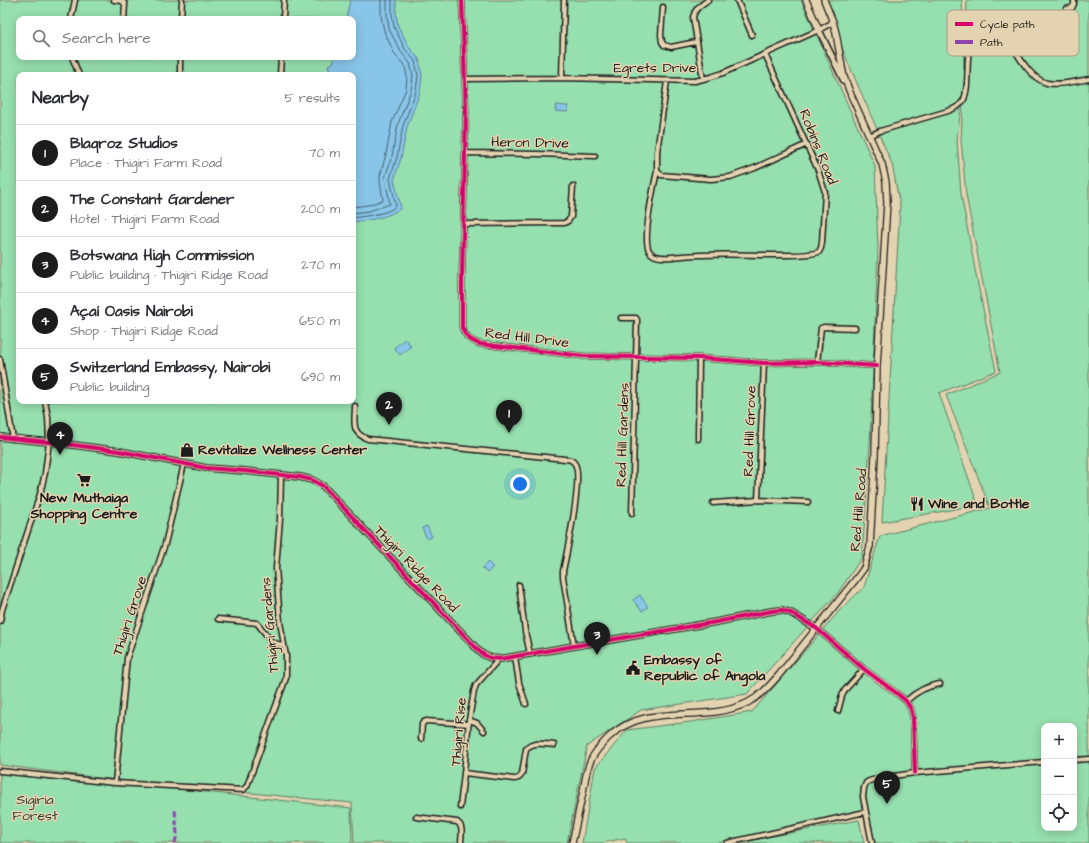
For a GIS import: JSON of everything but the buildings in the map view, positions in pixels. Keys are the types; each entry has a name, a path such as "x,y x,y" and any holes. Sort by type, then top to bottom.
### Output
{"main road":[{"name":"Red Hill Road","path":"806,0 819,30"},
{"name":"Red Hill Road","path":"824,0 833,22 842,68 851,94 882,164 887,191 877,366 875,463 870,546"},
{"name":"Red Hill Road","path":"572,843 590,761 596,750 611,735 624,725 656,715 713,713 729,710 755,698 768,687 864,568"}],"street":[{"path":"71,16 75,0"},
{"path":"114,0 125,4 124,16"},
{"path":"181,16 182,0"},
{"path":"283,16 284,0"},
{"name":"Red Hill Drive","path":"462,0 466,112 462,328 468,338 479,344 583,356 699,358 764,362 817,362 877,366"},
{"path":"562,78 564,0"},
{"path":"703,80 693,17 694,11 708,0"},
{"path":"737,0 752,35"},
{"path":"1066,10 1072,8 1074,0"},
{"path":"663,7 661,35 664,45 671,47 696,42"},
{"name":"Egrets Drive","path":"465,79 562,78 667,81 703,80 723,73 819,30 833,22"},
{"name":"Red Hill Road","path":"819,30 851,94"},
{"name":"Robins Road","path":"657,171 646,232 646,245 649,252 653,256 813,254 819,252 821,248 825,192 821,175 765,54"},
{"path":"869,136 880,130 948,111 957,107 962,102 966,94 969,56"},
{"path":"1019,56 1030,72 1036,78 1046,83 1063,84 1089,79"},
{"path":"73,60 78,72"},
{"path":"180,60 180,72"},
{"path":"280,72 281,60"},
{"path":"667,81 657,152 657,171 661,175 711,179 730,177 755,168 806,144"},
{"name":"Heron Drive","path":"466,153 595,156"},
{"path":"464,224 564,223 571,217 573,186"},
{"name":"Red Hill Gardens","path":"621,318 636,318 637,320 632,513"},
{"path":"817,362 821,328 855,328"},
{"path":"698,439 699,358"},
{"path":"0,359 13,439"},
{"name":"Red Hill Grove","path":"758,500 764,362"},
{"path":"0,621 40,494 45,473 49,442 48,417 46,404"},
{"path":"355,406 355,429 358,434 368,439 565,459 571,460 576,464 578,470 578,481 563,571 564,588 574,646"},
{"name":"Thigiri Ridge Road","path":"0,437 137,454 206,468 281,474 312,480 322,486 480,652 490,658 498,660"},
{"name":"Thigiri Grove","path":"115,783 127,658 165,544 184,464"},
{"name":"Thigiri Gardens","path":"115,783 243,790 247,786 284,683 286,672 276,568 280,519 281,474"},
{"path":"713,502 758,500 808,502"},
{"name":"Red Hill Road","path":"864,568 870,546"},
{"path":"519,585 525,632 530,654"},
{"path":"498,660 782,610 791,613 816,628 864,669 906,701 911,709 913,717 916,773"},
{"path":"218,619 257,623 272,642 284,646"},
{"path":"515,657 526,704"},
{"name":"Thigiri Rise","path":"498,660 474,690 464,773 514,779 519,778 522,774 526,749 528,747 540,743 554,745"},
{"path":"838,711 845,690 864,669"},
{"path":"906,701 915,693 925,688 940,684"},
{"path":"421,739 422,724 424,722 477,723 484,731"},
{"path":"1077,760 1089,759"},
{"path":"872,843 863,797 864,788 866,783 869,781 879,778 916,773 1041,762"},
{"path":"0,771 115,783"},
{"path":"460,807 464,773"},
{"path":"727,843 865,812"},
{"path":"416,817 457,822 461,827 461,843"}],"green space":[{"path":"0,0 801,0 875,166 878,249 870,444 862,557 838,593 747,694 641,710 587,746 567,843 354,843 352,803 99,778 0,765"},
{"path":"821,0 962,0 962,10 947,10 947,56 964,56 964,70 965,56 1079,56 1079,10 967,10 967,0 1089,0 1089,843 874,843 868,814 716,843 627,843 625,838 602,843 582,843 595,768 627,730 752,712 841,609 864,587 880,536 990,508 946,395 1000,372 966,195 961,139 964,82 957,140 961,194 996,371 939,393 978,505 882,522 900,206 892,164"},
{"name":"Sigiria Forest","path":"0,768 351,808 352,843 0,843"},
{"path":"859,820 864,843 736,843"}],"water":[{"path":"350,0 396,0 398,26 409,47 419,59 422,76 420,92 407,127 401,158 394,180 401,208 384,216 356,222 356,72 330,72 328,65 333,63 334,60 356,60 356,16 347,16"},
{"path":"556,105 568,106 568,112 555,111"},
{"path":"405,339 411,346 400,355 394,348"},
{"path":"427,526 432,537 427,539 422,528"},
{"path":"488,562 493,567 487,573 482,568"},
{"path":"640,595 648,607 642,611 633,600"}],"marked path":[{"path":"175,810 177,834 175,843"}],"cycle path":[{"path":"462,0 466,112 462,327 468,338 479,344 583,356 699,358 764,363 817,362 877,366"},
{"path":"0,437 119,451 206,468 300,477 312,480 323,486 480,652 492,658 506,658 772,611 782,610 791,613 816,628 864,669 906,701 911,709 913,717 915,773"}],"place":[{"name":"The Constant Gardener","path":"389,425"},
{"name":"Blaqroz Studios","path":"509,433"},
{"name":"Revitalize Wellness Center","path":"187,450"},
{"name":"Açaí Oasis Nairobi","path":"60,455"},
{"name":"New Muthaiga Shopping Centre","path":"84,480"},
{"name":"Wine and Bottle","path":"917,504"},
{"name":"Botswana High Commission","path":"597,655"},
{"name":"Embassy of Republic of Angola","path":"633,668"},
{"name":"Switzerland Embassy, Nairobi","path":"887,804"}]}
